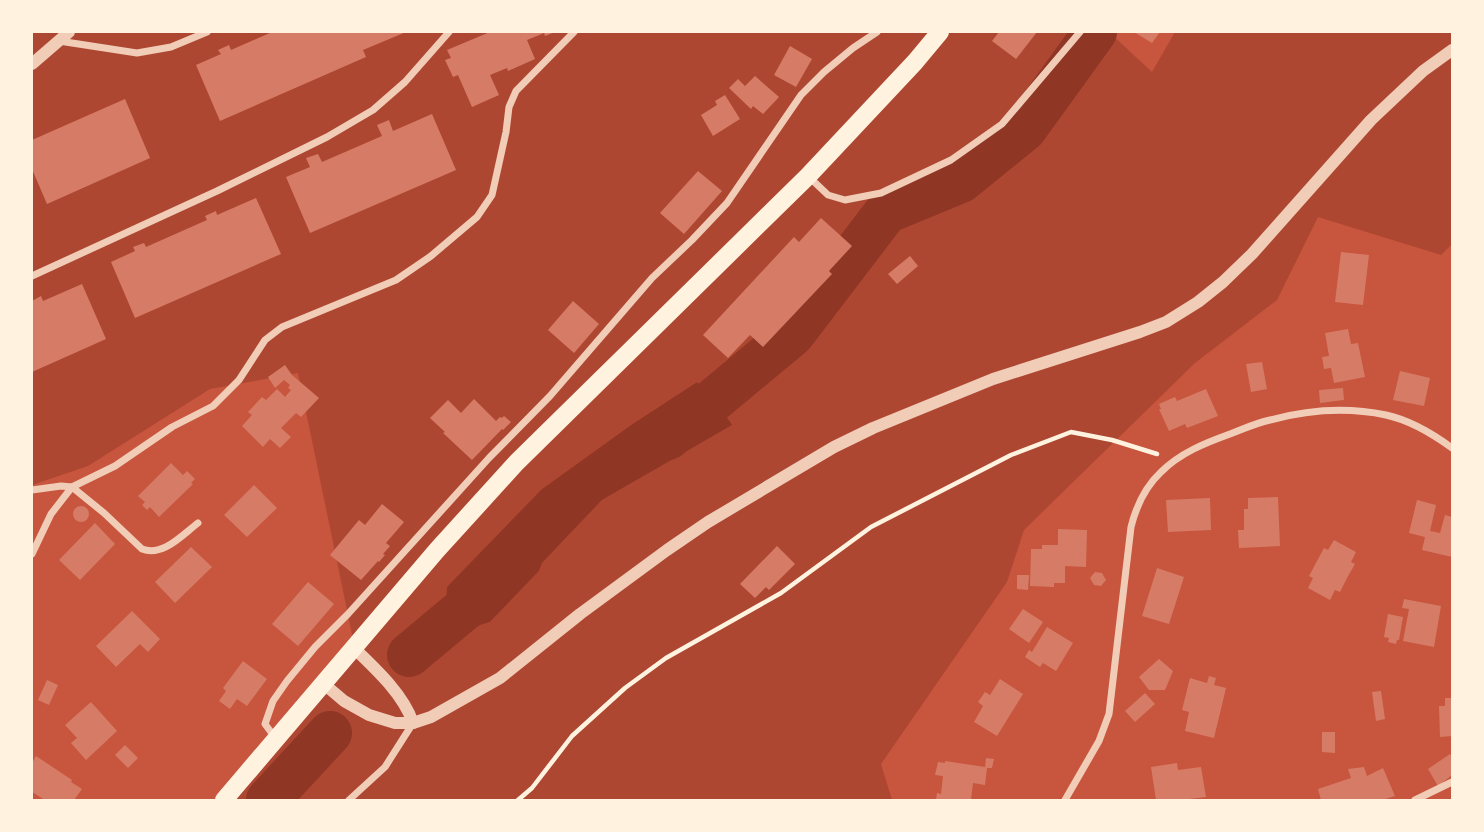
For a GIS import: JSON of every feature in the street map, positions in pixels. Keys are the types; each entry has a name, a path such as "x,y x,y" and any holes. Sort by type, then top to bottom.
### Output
{"main road":[{"path":"224,800 437,550 517,462 808,176 940,32"}],"street":[{"path":"32,64 69,32"},
{"path":"58,41 137,52 171,47 207,32"},
{"path":"32,275 217,191 327,137 373,110 405,82 449,32"},
{"path":"32,490 72,486 115,466 172,427 213,406 239,380 265,340 282,327 396,280 431,256 477,217 492,195 509,107 516,91 574,32"},
{"path":"276,739 265,724 274,701 315,647 489,458 550,396 652,278 727,203 801,95 824,72 877,32"},
{"path":"808,176 828,195 845,200 881,193 951,160 1003,124 1080,32"},
{"path":"324,684 344,701 369,715 395,723 413,723 431,717 500,678 580,614 708,522 834,447 873,428 993,380 1166,322 1223,282 1252,254 1371,120 1423,71 1452,50"},
{"path":"1065,800 1099,741 1109,714 1130,527 1137,505 1158,474 1175,459 1207,443 1269,420 1317,411 1388,415 1432,433 1452,448"},
{"path":"72,486 142,549 150,552 162,550 198,523"},
{"path":"32,554 51,514 72,486"},
{"path":"354,648 408,708 413,723"},
{"path":"349,800 386,766 413,723"},
{"path":"1415,800 1452,782"}],"path":[{"path":"518,800 531,788 572,736 625,688 666,658 781,593 871,527 1011,455 1071,432 1112,440 1175,459"}],"shaded area":[{"path":"32,32 1109,32 1152,72 1175,32 1452,32 1452,244 1441,255 1318,217 1277,300 1195,363 1024,530 1007,582 881,764 892,800 223,800 354,644 298,373 210,389 88,466 32,485","holes":["697,382 731,425 602,500 490,622 461,631 456,623 542,489 631,425"]},
{"path":"697,382 715,400 732,425 602,500 490,622 461,631 456,623 445,620 447,587 542,489 631,425"}],"building":[{"path":"272,32 406,32 363,50 366,57 220,121 196,65 221,54 218,50 229,45 231,50"},
{"path":"490,32 555,32 527,40 535,59 508,71 507,68 490,75 499,95 472,107 458,75 453,77 445,60 451,58 447,50"},
{"path":"999,32 1037,32 1016,59 992,41"},
{"path":"1134,32 1160,32 1152,43"},
{"path":"790,46 812,59 796,87 774,75"},
{"path":"755,76 779,97 763,114 753,106 751,109 729,88 738,79 745,86"},
{"path":"725,95 740,119 713,136 701,115 717,105 715,101"},
{"path":"125,99 150,158 47,204 32,169 32,140"},
{"path":"432,114 456,170 310,233 286,177 310,167 306,158 318,154 322,162 382,136 377,125 389,120 393,131"},
{"path":"698,171 722,191 684,234 660,213"},
{"path":"256,198 281,254 135,318 111,262 135,251 133,247 144,243 146,247 207,220 205,216 216,211 217,215"},
{"path":"821,218 852,246 829,271 832,274 763,347 750,335 728,358 703,335 794,237 799,242"},
{"path":"1341,252 1369,255 1363,305 1335,302"},
{"path":"910,256 918,266 897,284 888,274"},
{"path":"82,284 106,339 32,372 32,301 41,296 43,301"},
{"path":"573,301 599,324 574,353 548,330"},
{"path":"1348,329 1351,344 1358,343 1365,377 1334,383 1331,368 1324,369 1322,357 1329,356 1325,333"},
{"path":"1262,362 1267,389 1251,392 1246,364"},
{"path":"285,365 292,375 319,398 301,417 296,413 281,428 291,437 280,448 270,439 263,447 242,426 252,415 248,412 262,397 266,400 277,389 285,397 291,390 284,380 275,388 268,377"},
{"path":"1400,371 1430,378 1424,406 1393,400"},
{"path":"1343,388 1344,400 1320,403 1319,390"},
{"path":"1206,389 1218,416 1187,428 1185,424 1169,431 1159,404 1175,397 1177,401"},
{"path":"474,399 496,421 504,416 511,422 472,460 430,418 448,400 461,413"},
{"path":"171,463 183,475 187,471 195,479 159,517 150,507 147,510 142,505 145,502 138,496"},
{"path":"254,485 277,508 247,537 224,515"},
{"path":"1278,497 1280,546 1239,548 1238,530 1244,530 1244,509 1248,509 1248,498"},
{"path":"1210,498 1211,530 1168,532 1166,500"},
{"path":"1417,500 1436,505 1430,531 1440,533 1445,515 1452,517 1452,557 1422,550 1425,537 1409,533"},
{"path":"382,504 404,522 386,543 390,546 383,554 385,555 361,580 330,555 359,520 365,525"},
{"path":"81,506 87,508 87,520 81,522 75,520 73,514 75,508"},
{"path":"95,523 115,544 80,580 59,560"},
{"path":"1058,529 1087,530 1086,567 1065,566 1065,583 1054,583 1054,587 1030,586 1031,549 1042,549 1042,545 1058,545"},
{"path":"1334,540 1356,552 1351,562 1355,564 1340,592 1335,590 1330,600 1308,588 1313,578 1309,576 1324,548 1328,550"},
{"path":"777,546 795,564 769,590 766,587 755,598 740,584"},
{"path":"191,547 212,567 175,603 155,582"},
{"path":"1157,568 1184,577 1169,624 1142,616"},
{"path":"1095,572 1102,573 1106,580 1101,586 1094,585 1090,578"},
{"path":"1017,575 1029,575 1028,590 1017,589"},
{"path":"308,582 334,604 298,646 272,624"},
{"path":"1404,599 1441,606 1434,647 1403,641 1409,609 1402,608"},
{"path":"1023,609 1043,622 1029,643 1009,629"},
{"path":"132,611 160,639 148,652 140,644 116,667 96,646"},
{"path":"1388,614 1403,617 1396,644 1388,642 1389,638 1384,637"},
{"path":"1047,627 1073,643 1056,671 1043,663 1040,667 1025,657 1029,650 1032,652"},
{"path":"1159,659 1173,671 1165,690 1149,690 1139,677"},
{"path":"243,661 267,679 247,706 237,699 230,709 219,701 226,691 223,688"},
{"path":"1209,676 1216,678 1214,685 1226,688 1214,738 1185,731 1189,712 1182,710 1190,678 1207,683"},
{"path":"1000,679 1023,694 997,736 974,722 983,706 978,702 985,692 990,695"},
{"path":"47,680 58,685 49,705 38,700"},
{"path":"1381,691 1385,719 1376,721 1372,692"},
{"path":"1145,693 1155,704 1135,722 1125,711"},
{"path":"1445,698 1452,698 1452,736 1440,737 1439,706 1445,706"},
{"path":"91,702 117,731 86,760 71,743 77,738 65,725"},
{"path":"1322,732 1335,732 1335,753 1322,752"},
{"path":"125,745 138,758 128,768 115,755"},
{"path":"1450,754 1452,775 1438,786 1428,769"},
{"path":"36,756 82,789 74,800 45,800 32,792 32,763"},
{"path":"986,758 994,759 992,768 987,768 985,785 973,783 971,800 936,800 937,793 941,794 943,776 935,775 938,762 985,767"},
{"path":"1177,763 1178,770 1201,767 1206,797 1156,800 1151,767"},
{"path":"1364,767 1367,776 1383,768 1395,796 1382,800 1321,800 1318,789 1351,778 1348,769"}],"waterway":[{"path":"668,438 793,334 886,212 961,181 1025,129 1095,32"},
{"path":"409,655 494,584"},
{"path":"268,800 330,733"}]}
